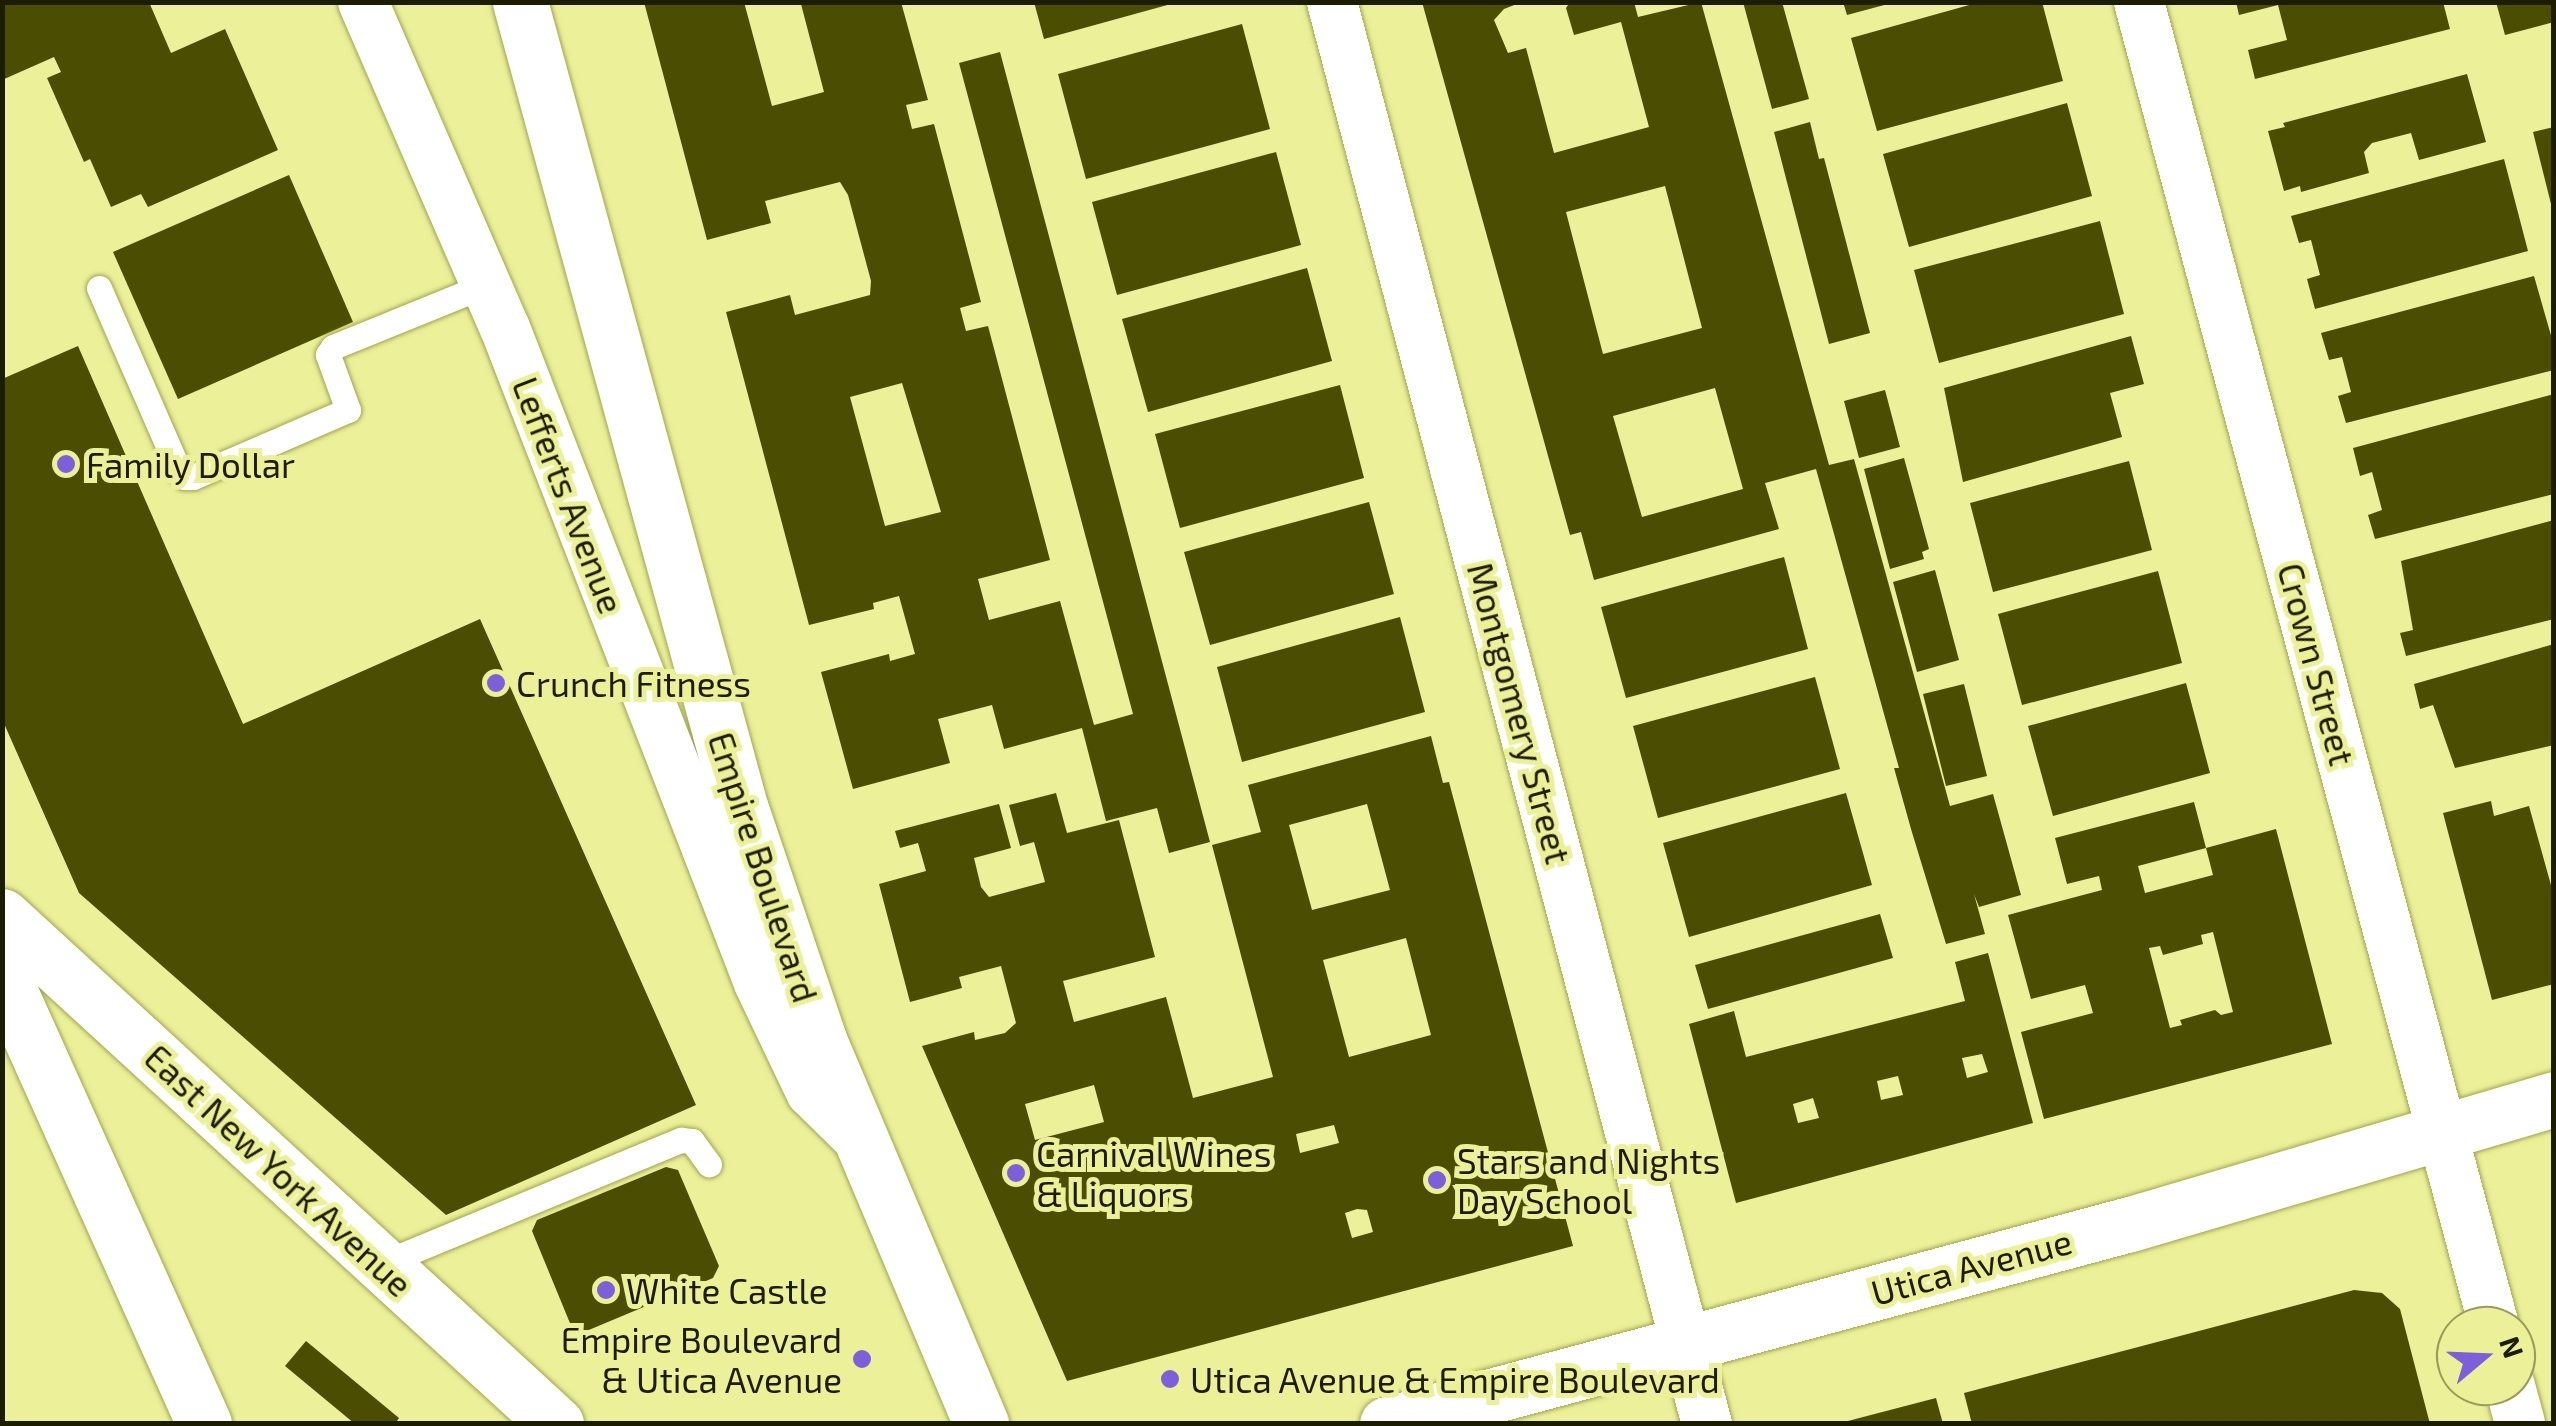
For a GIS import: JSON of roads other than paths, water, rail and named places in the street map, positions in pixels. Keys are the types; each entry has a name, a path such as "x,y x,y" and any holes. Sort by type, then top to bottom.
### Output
{"main road":[{"name":"Empire Boulevard","path":"520,2 740,806 819,1040 981,1424"},
{"name":"East New York Avenue","path":"2,916 556,1424"},
{"path":"2,974 204,1424"},
{"name":"Utica Avenue","path":"1387,1424 2130,1224 2554,1098"}],"street":[{"name":"Lefferts Avenue","path":"363,2 486,285 759,983 811,1092 860,1140"},
{"name":"Montgomery Street","path":"1332,2 1707,1424"},
{"name":"Crown Street","path":"2138,2 2489,1306"}],"lane":[{"path":"98,288 178,468 184,476 193,477 348,410 328,356 332,347 486,285"},
{"path":"380,1264 681,1140 692,1141 709,1164"}],"place":[{"name":"Family Dollar","path":"66,464"},
{"name":"Crunch Fitness","path":"496,683"},
{"name":"Carnival Wines & Liquors","path":"1016,1173"},
{"name":"Stars and Nights Day School","path":"1437,1180"},
{"name":"White Castle","path":"606,1290"},
{"name":"Empire Boulevard & Utica Avenue","path":"862,1359"},
{"name":"Utica Avenue & Empire Boulevard","path":"1170,1379"}]}
